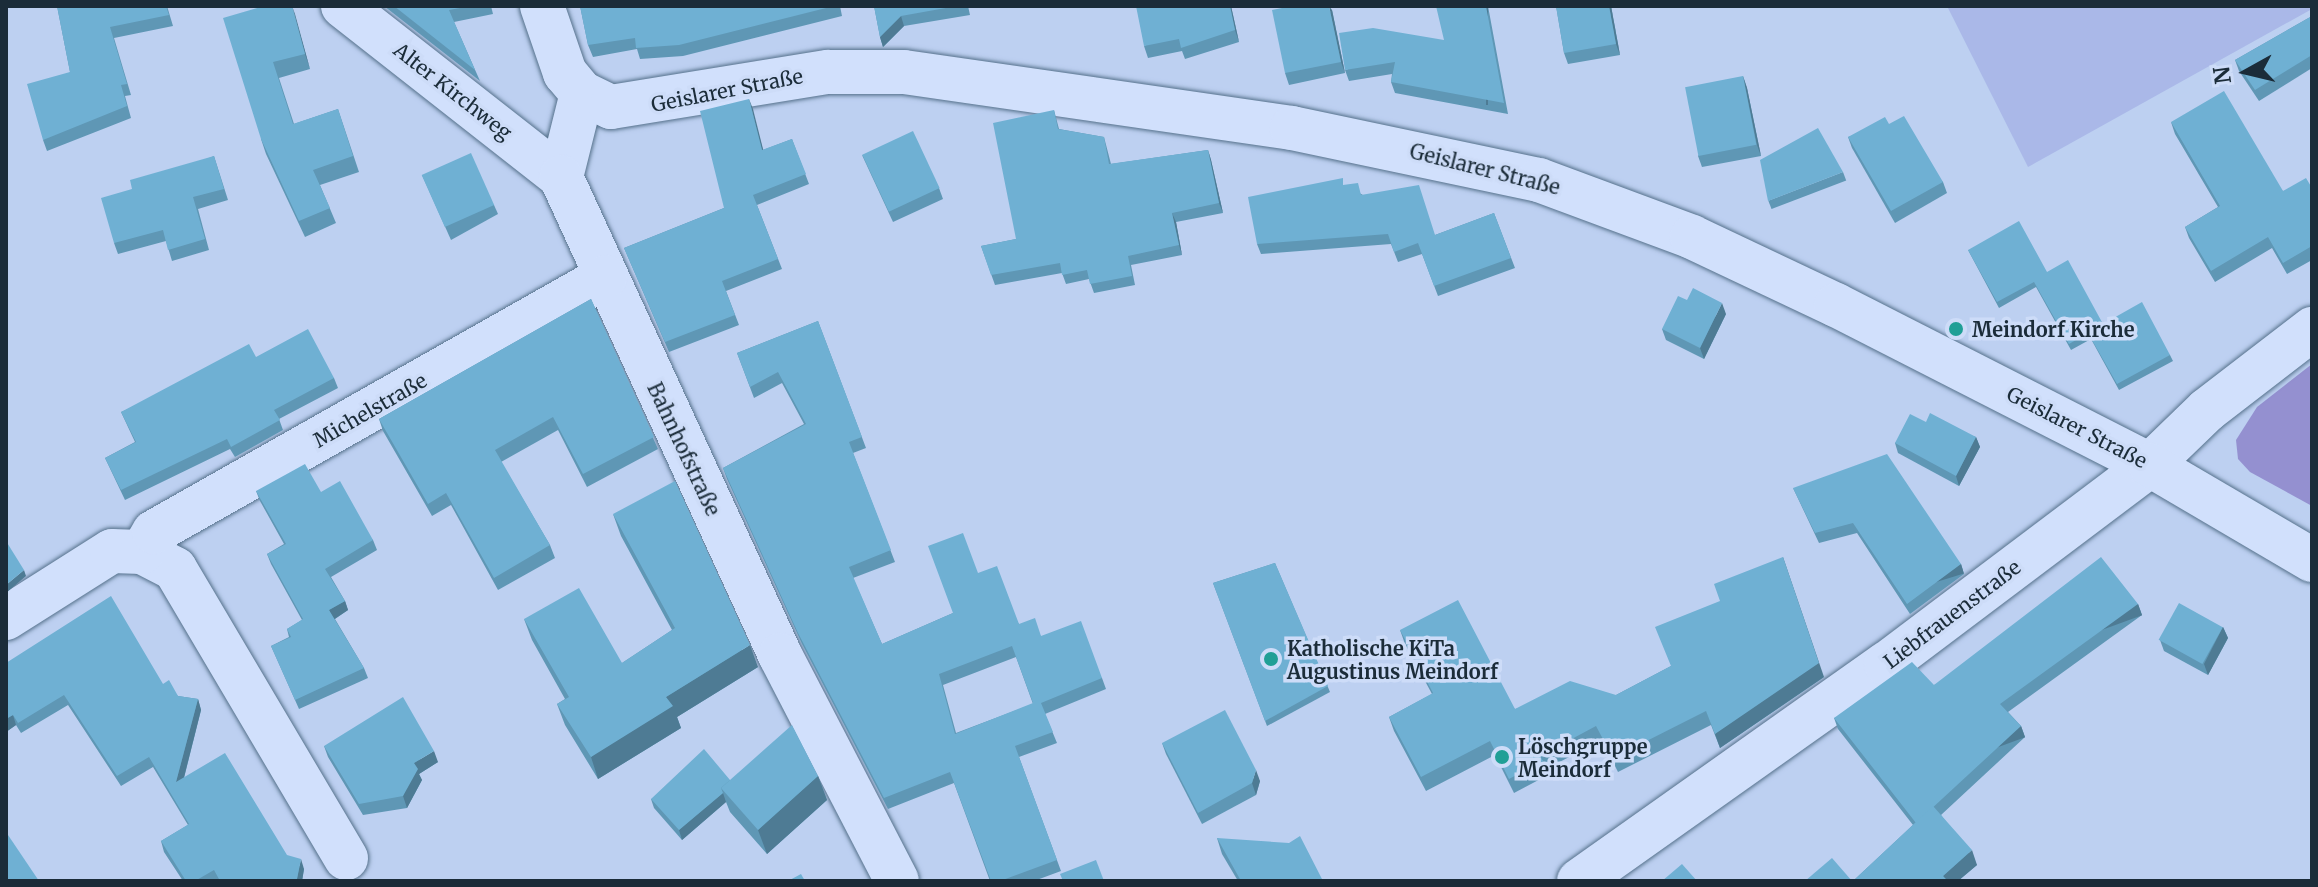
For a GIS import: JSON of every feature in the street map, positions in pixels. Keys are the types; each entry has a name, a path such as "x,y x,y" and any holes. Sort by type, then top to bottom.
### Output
{"street":[{"name":"Alter Kirchweg","path":"343,6 561,177"},
{"path":"542,6 549,38 582,93 561,177"},
{"name":"Geislarer Straße","path":"582,93 611,107 648,106 769,79 904,72 1292,128 1500,169 1692,237 2150,465 2312,560"},
{"name":"Bahnhofstraße","path":"561,177 780,655 897,881"},
{"name":"Michelstraße","path":"142,552 154,532 605,277"},
{"name":"Liebfrauenstraße","path":"1579,881 1886,664 2150,465 2207,410 2312,329"},
{"path":"6,618 112,551 142,552 175,569 346,858"}],"shaded area":[{"path":"1947,6 2312,6 2312,9 2028,167"},
{"path":"2312,364 2312,506 2250,472 2238,459 2236,440 2257,407"}],"building":[{"path":"57,6 166,6 169,15 110,27 127,84 121,85 127,106 43,140 27,84 70,72"},
{"path":"264,6 292,6 305,54 273,62 293,124 338,109 353,156 313,170 330,208 299,221 261,139 223,18"},
{"path":"394,6 471,6 449,10 475,70"},
{"path":"580,6 834,6 679,45 636,48 635,38 588,45"},
{"path":"874,6 957,6 901,16 880,37"},
{"path":"1136,6 1230,6 1235,30 1181,48 1179,39 1144,46"},
{"path":"1292,6 1329,6 1341,62 1285,73 1272,10"},
{"path":"1436,6 1486,6 1504,103 1391,82 1395,62 1345,70 1339,33 1373,28 1444,40"},
{"path":"1556,6 1609,6 1616,44 1564,53"},
{"path":"2312,16 2312,55 2255,90 2235,60"},
{"path":"1743,76 1756,145 1698,156 1685,87"},
{"path":"2224,91 2283,191 2306,178 2312,188 2312,246 2283,263 2268,237 2211,271 2185,227 2220,206 2171,122"},
{"path":"749,99 762,150 792,139 806,174 753,195 778,259 722,281 735,315 665,342 624,248 724,208 700,111"},
{"path":"1054,110 1058,129 1104,137 1109,164 1208,150 1219,203 1172,213 1179,245 1128,256 1132,276 1090,284 1087,270 1062,275 1060,263 991,275 981,246 1016,239 993,123"},
{"path":"1904,116 1943,182 1891,211 1848,137 1885,117 1889,124"},
{"path":"1818,128 1843,172 1768,201 1760,160"},
{"path":"913,131 940,188 889,212 862,155"},
{"path":"471,153 494,205 445,227 422,175"},
{"path":"214,156 224,189 193,197 205,239 168,250 163,230 114,243 101,198 132,189 130,180"},
{"path":"1343,178 1343,185 1358,183 1361,195 1419,185 1435,235 1494,213 1511,258 1434,286 1418,243 1394,252 1388,234 1257,244 1248,197"},
{"path":"2019,221 2047,272 2068,260 2103,324 2142,302 2170,355 2117,384 2088,333 2069,344 2034,282 1997,302 1968,250"},
{"path":"1693,288 1722,303 1700,348 1662,329 1678,296 1687,300"},
{"path":"591,299 654,437 583,474 553,417 495,450 550,545 494,578 446,493 428,504 379,419"},
{"path":"818,321 862,437 849,442 891,550 849,567 882,644 953,613 928,546 963,533 978,573 997,566 1019,624 1035,618 1041,636 1081,621 1102,678 1041,703 1053,732 1015,746 1057,860 1000,881 991,881 950,772 884,798 798,633 723,468 806,424 778,372 750,387 737,353","holes":["1012,646 1033,703 955,734 939,674"]},
{"path":"308,329 334,378 274,410 280,420 231,447 227,439 121,490 105,458 136,442 121,412 249,344 256,357"},
{"path":"1930,413 1976,437 1956,476 1895,443 1910,414 1926,422"},
{"path":"1887,454 1961,564 1907,604 1853,523 1815,533 1793,488"},
{"path":"305,464 321,492 340,481 373,540 325,569 345,601 329,610 364,668 295,700 271,646 291,637 287,629 303,619 267,554 286,544 256,491"},
{"path":"675,481 750,645 666,697 673,706 591,757 557,704 569,697 524,619 579,588 622,663 675,628 613,514"},
{"path":"6,541 24,570 6,585"},
{"path":"1783,557 1819,663 1715,734 1706,711 1613,758 1596,726 1540,756 1543,761 1509,779 1490,741 1421,777 1389,717 1433,693 1400,630 1458,600 1515,709 1570,681 1616,695 1671,666 1655,627 1720,601 1714,584"},
{"path":"2101,557 2138,604 2000,704 2021,726 1916,823 1834,718 1912,662 1934,685"},
{"path":"1275,563 1328,686 1265,721 1213,583"},
{"path":"111,596 163,684 169,680 178,696 198,699 176,782 225,753 287,855 301,859 297,879 220,881 214,870 195,881 186,881 161,841 189,824 149,757 117,776 64,695 18,723 13,715 6,719 6,663"},
{"path":"2179,603 2223,627 2202,664 2159,640"},
{"path":"403,697 434,751 414,763 418,769 403,796 359,804 324,746"},
{"path":"1225,710 1256,770 1252,783 1198,813 1162,743"},
{"path":"792,725 818,776 758,830 721,788"},
{"path":"704,749 730,780 721,788 723,793 679,830 651,799"},
{"path":"1933,806 1972,850 1943,876 1948,881 1853,881"},
{"path":"6,832 39,881 6,881"},
{"path":"1300,836 1323,881 1241,881 1217,838 1289,843"},
{"path":"1832,858 1852,881 1805,881"},
{"path":"1096,860 1104,881 1063,881 1060,874"},
{"path":"1682,864 1697,881 1662,881"},
{"path":"801,874 805,881 788,881"}],"place":[{"name":"Meindorf Kirche","path":"1956,329"},
{"name":"Katholische KiTa Augustinus Meindorf","path":"1271,659"},
{"name":"Löschgruppe Meindorf","path":"1502,757"}]}
